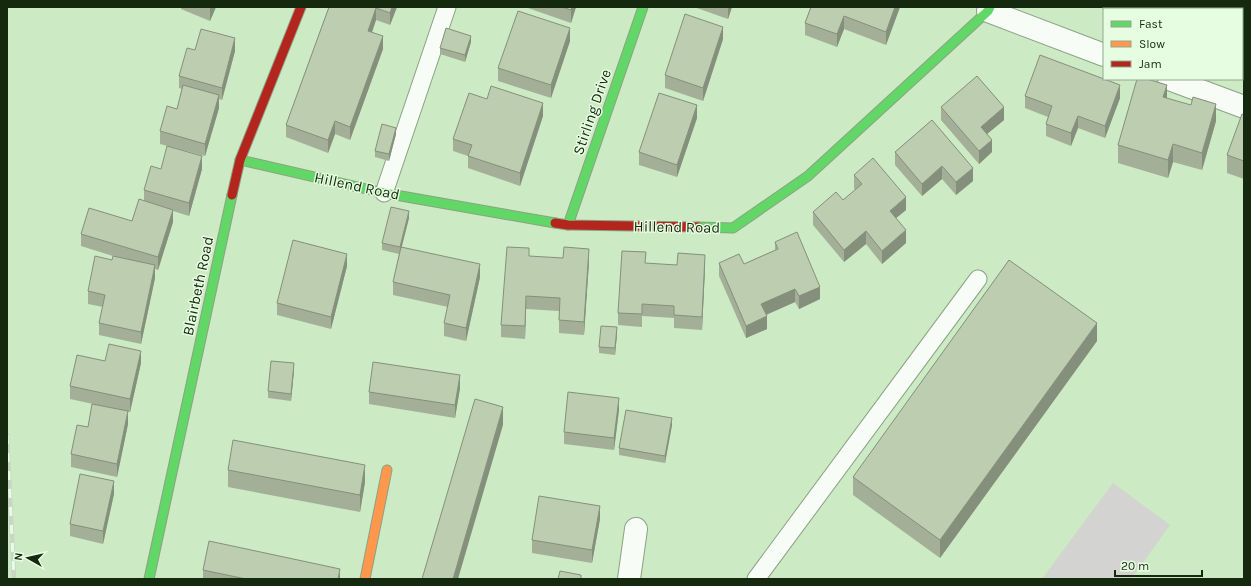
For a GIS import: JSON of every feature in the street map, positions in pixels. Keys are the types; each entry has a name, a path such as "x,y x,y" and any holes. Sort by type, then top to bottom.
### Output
{"street":[{"name":"Blairbeth Road","path":"149,579 240,160 301,7"},
{"name":"Stirling Drive","path":"568,225 643,7"},
{"name":"Hillend Road","path":"240,160 384,193 568,225 733,228 808,176 989,9 1103,55"},
{"path":"1172,80 1244,107"},
{"path":"365,579 386,470"},
{"path":"630,579 636,529"}],"lane":[{"path":"384,193 447,7"},
{"path":"756,579 978,279"}],"shaded area":[{"path":"1113,483 1170,525 1131,579 1042,579"}],"building":[{"path":"329,7 392,7 390,13 376,8 368,31 383,36 350,127 335,121 328,140 286,125"},
{"path":"562,7 572,7 571,10"},
{"path":"811,7 895,7 886,32 844,16 837,34 805,23"},
{"path":"1244,7 1244,24 1243,8 1214,8"},
{"path":"518,11 570,28 551,85 498,68"},
{"path":"685,14 723,27 703,88 665,75"},
{"path":"446,28 471,36 465,55 440,48"},
{"path":"201,29 235,38 222,88 179,76 187,48 195,50"},
{"path":"1040,55 1103,79 1103,80 1120,85 1105,126 1078,116 1071,133 1046,124 1052,106 1025,96"},
{"path":"977,76 1004,107 981,127 992,140 979,151 941,107"},
{"path":"1137,80 1150,80 1167,85 1163,97 1191,105 1193,97 1216,104 1202,153 1173,144 1168,160 1118,145"},
{"path":"183,85 219,95 205,144 160,131 167,106 177,109"},
{"path":"491,86 543,103 520,173 468,156 472,145 453,139 469,93 487,99"},
{"path":"659,93 697,105 677,165 639,152"},
{"path":"1242,114 1244,115 1244,161 1227,155"},
{"path":"932,120 973,168 956,182 942,166 922,184 895,152"},
{"path":"382,124 396,128 389,154 375,151"},
{"path":"167,146 202,156 189,203 144,190 151,166 161,169"},
{"path":"873,158 906,197 890,211 906,230 882,251 866,231 844,250 813,212 836,192 843,200 862,184 854,175"},
{"path":"139,199 173,210 158,257 81,234 89,208 132,221"},
{"path":"391,207 409,211 400,247 382,243"},
{"path":"797,232 820,287 799,296 795,289 761,304 767,316 746,326 719,263 739,254 744,264 778,249 775,242"},
{"path":"293,240 347,254 331,317 277,303"},
{"path":"401,247 480,264 466,328 444,323 450,295 393,282"},
{"path":"507,247 529,248 529,256 563,258 564,247 589,249 584,322 559,320 560,298 526,296 525,326 501,325"},
{"path":"622,251 646,252 645,263 677,265 678,253 705,255 702,317 674,315 674,306 642,304 642,314 618,313"},
{"path":"95,256 112,260 113,256 155,265 141,332 99,323 105,295 88,291"},
{"path":"1009,260 1097,323 940,540 853,477"},
{"path":"601,326 617,327 615,348 599,347"},
{"path":"109,344 141,351 130,399 70,386 77,355 105,361"},
{"path":"271,361 294,363 291,394 268,391"},
{"path":"373,362 460,375 455,405 369,392"},
{"path":"568,392 619,398 614,438 564,432"},
{"path":"475,399 503,407 453,579 422,579"},
{"path":"92,404 128,411 117,464 71,454 77,425 88,427"},
{"path":"626,410 672,418 665,456 619,448"},
{"path":"233,440 365,465 360,495 228,470"},
{"path":"80,474 114,481 103,531 70,524"},
{"path":"539,496 600,506 592,550 532,540"},
{"path":"209,541 340,569 338,579 246,579 203,570"},
{"path":"560,571 581,575 581,579 558,579"}],"railway":[{"path":"7,435 14,579"}],"traffic: fast":[{"path":"568,225 643,7"},
{"path":"698,227 733,228 808,176 988,11 990,7"},
{"path":"240,160 384,193 555,223"},
{"path":"149,579 232,195"}],"traffic: slow":[{"path":"365,579 387,470"}],"traffic: jam":[{"path":"232,195 240,160 301,7"},
{"path":"555,223 568,225 698,227"}]}
